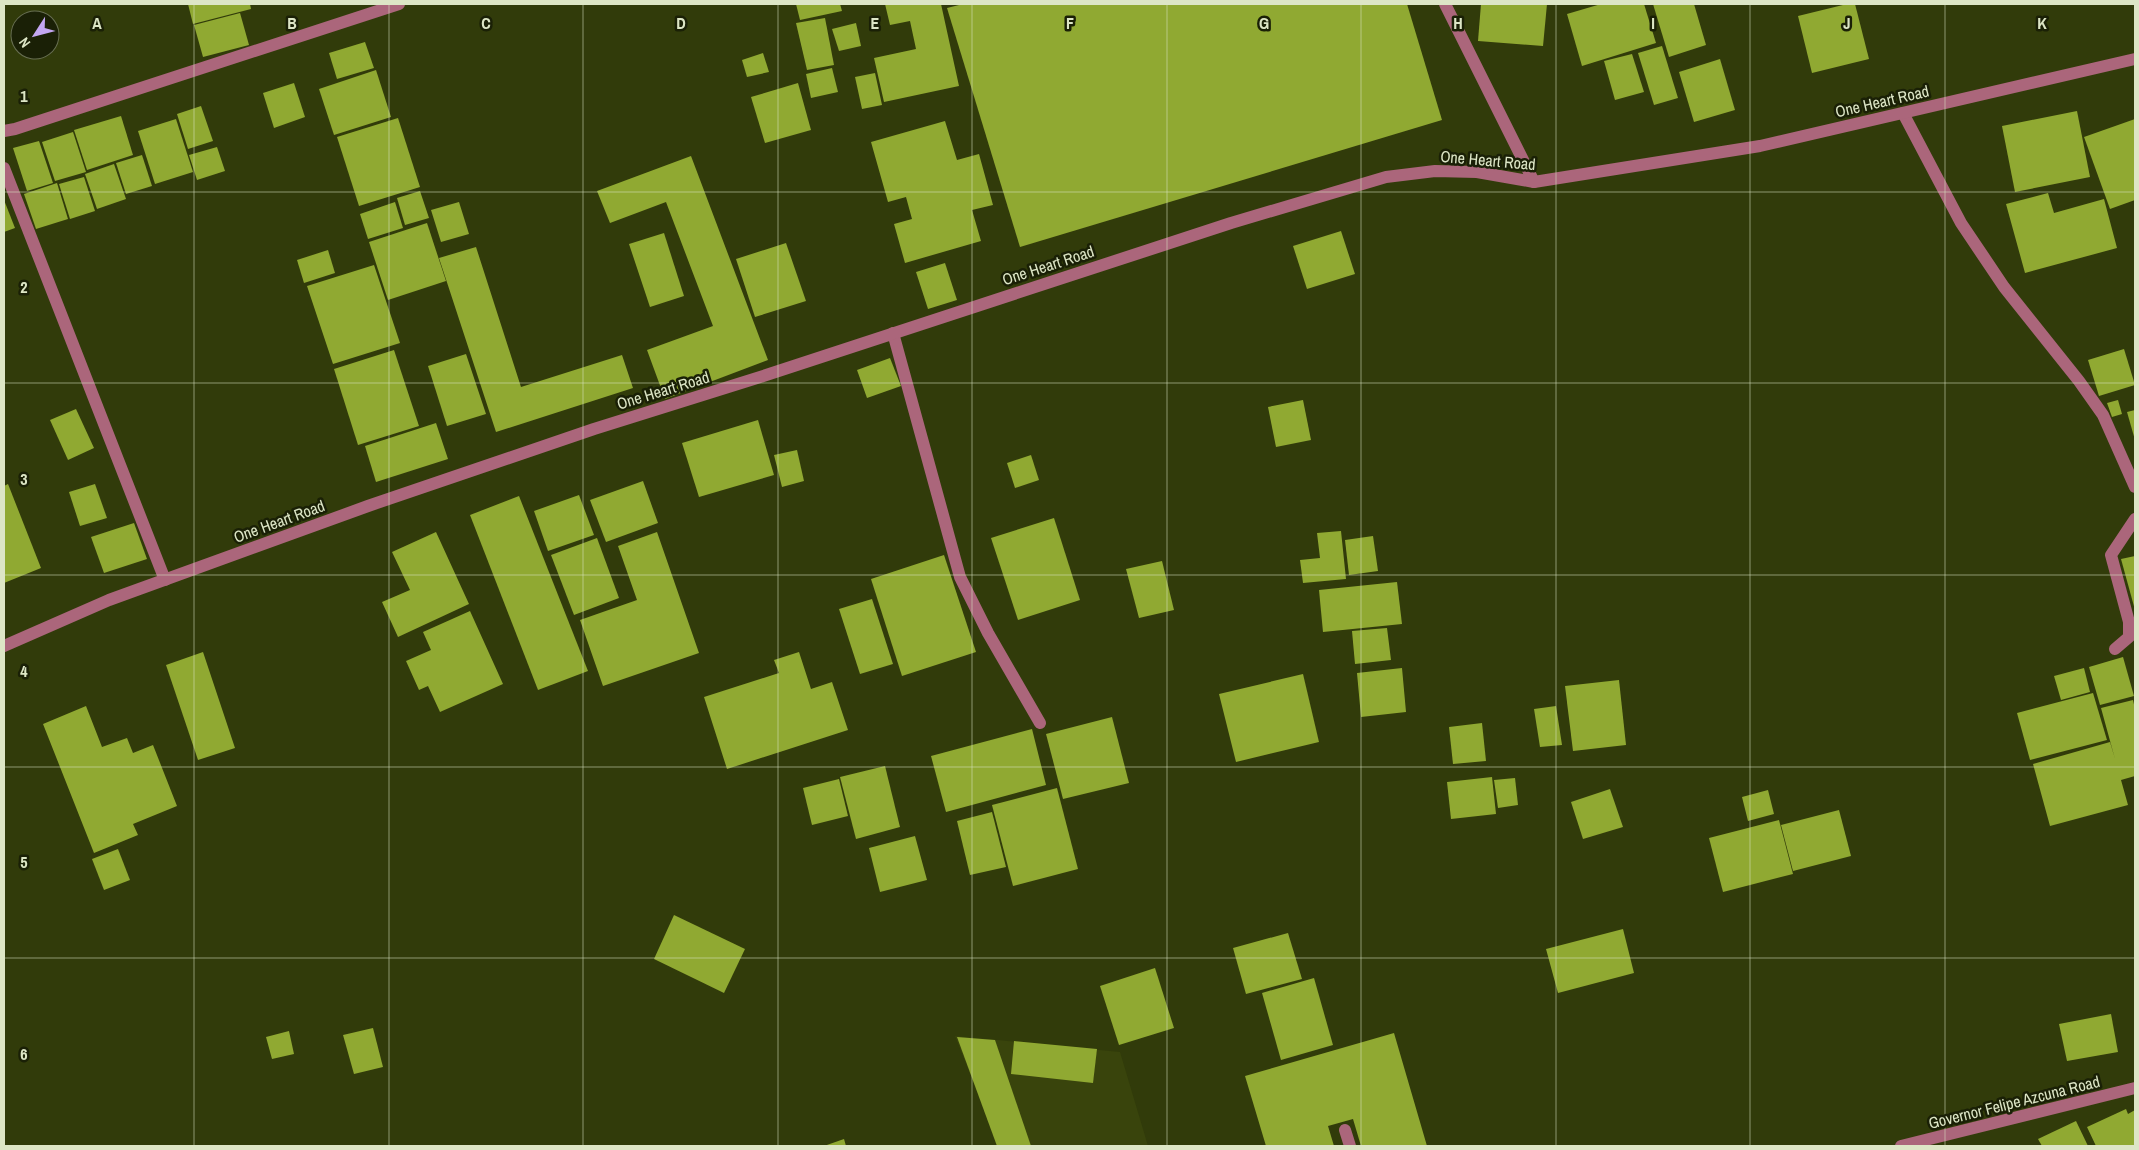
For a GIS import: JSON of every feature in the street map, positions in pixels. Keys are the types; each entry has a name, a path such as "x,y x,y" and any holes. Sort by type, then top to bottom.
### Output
{"street":[{"path":"4,131 34,123 399,4"},
{"path":"1444,4 1534,182"},
{"name":"One Heart Road","path":"4,646 109,600 368,506 556,442 1231,223 1386,178 1435,171 1477,172 1534,182 1760,146 2135,59"},
{"path":"1902,113 1966,231 2004,287 2079,382 2102,415 2135,487"},
{"path":"4,168 165,580"},
{"path":"893,333 960,577 988,633 1040,723"},
{"path":"2115,649 2129,637 2129,622 2111,555 2135,518"},
{"name":"Governor Felipe Azcuna Road","path":"1902,1146 2135,1088"},
{"path":"1345,1130 1350,1146"}],"shaded area":[{"path":"955,1036 1120,1052 1148,1146 999,1146"}],"building":[{"path":"188,4 250,4 251,9 193,24"},
{"path":"796,4 840,4 842,11 800,20"},
{"path":"885,4 941,4 959,86 884,102 874,58 916,49 910,21 890,25"},
{"path":"963,4 1407,4 1442,120 1020,247 947,8"},
{"path":"1481,4 1547,4 1543,46 1478,41"},
{"path":"1601,4 1644,4 1656,43 1582,66 1567,14"},
{"path":"1653,4 1694,4 1706,45 1669,57"},
{"path":"1847,4 1855,4 1869,59 1812,73 1798,16"},
{"path":"240,13 249,45 203,57 194,25"},
{"path":"825,18 834,65 807,70 796,23"},
{"path":"856,23 861,46 839,51 832,29"},
{"path":"365,42 374,68 337,79 329,53"},
{"path":"1662,46 1678,98 1654,105 1638,53"},
{"path":"763,53 769,72 747,77 742,60"},
{"path":"1632,54 1644,92 1615,100 1604,61"},
{"path":"1720,59 1735,110 1694,122 1679,72"},
{"path":"832,68 838,92 811,98 806,74"},
{"path":"376,70 391,117 334,135 319,89"},
{"path":"875,73 882,105 862,109 855,77"},
{"path":"294,83 305,117 274,128 263,93"},
{"path":"798,83 811,130 765,143 751,97"},
{"path":"201,106 213,141 188,149 177,114"},
{"path":"2077,111 2090,177 2015,192 2002,126"},
{"path":"121,116 133,155 87,170 74,130"},
{"path":"398,118 420,187 359,206 337,137"},
{"path":"176,119 193,172 155,184 138,131"},
{"path":"2135,119 2135,200 2110,209 2084,137"},
{"path":"945,121 957,160 979,154 993,205 972,210 981,241 905,263 894,224 912,219 906,197 888,202 871,142"},
{"path":"73,132 86,172 55,181 42,142"},
{"path":"39,141 53,183 27,191 13,148"},
{"path":"217,147 225,171 197,180 189,155"},
{"path":"142,155 152,186 126,194 116,163"},
{"path":"691,156 768,360 665,399 647,350 713,326 666,202 610,223 597,191"},
{"path":"114,164 126,199 97,209 85,174"},
{"path":"84,177 95,211 70,219 59,184"},
{"path":"57,183 68,219 36,229 24,194"},
{"path":"420,191 429,218 405,225 397,198"},
{"path":"2048,193 2054,213 2104,199 2117,248 2025,273 2006,204"},
{"path":"4,200 15,228 4,232"},
{"path":"395,202 403,228 368,239 360,214"},
{"path":"459,202 469,234 441,242 431,210"},
{"path":"427,223 446,281 388,300 369,242"},
{"path":"1341,231 1355,274 1307,289 1293,246"},
{"path":"664,233 684,296 650,307 629,244"},
{"path":"786,243 806,301 755,317 736,259"},
{"path":"476,247 521,387 622,355 633,388 496,432 439,258"},
{"path":"328,250 335,273 304,283 297,260"},
{"path":"945,263 957,300 928,309 916,272"},
{"path":"374,265 400,343 333,364 307,286"},
{"path":"2124,349 2135,385 2099,396 2088,360"},
{"path":"394,350 419,426 358,445 334,369"},
{"path":"466,354 486,414 447,426 428,366"},
{"path":"890,358 901,386 867,398 857,370"},
{"path":"1303,400 1311,440 1276,447 1268,407"},
{"path":"2118,400 2122,414 2112,417 2107,403"},
{"path":"76,409 94,448 68,460 50,420"},
{"path":"2135,410 2135,440 2127,412"},
{"path":"758,420 774,475 699,497 682,443"},
{"path":"436,423 448,459 376,482 365,446"},
{"path":"797,450 804,481 782,487 774,455"},
{"path":"1031,455 1039,480 1015,488 1007,463"},
{"path":"643,481 658,523 606,542 590,500"},
{"path":"8,484 41,568 4,583 4,486"},
{"path":"95,484 107,518 80,526 69,492"},
{"path":"579,495 594,535 548,551 534,511"},
{"path":"519,496 588,671 538,690 470,515"},
{"path":"1054,518 1080,600 1018,620 991,538"},
{"path":"134,523 147,559 104,573 91,537"},
{"path":"1341,531 1346,579 1303,583 1300,560 1320,558 1317,533"},
{"path":"436,532 469,604 398,637 382,602 410,590 392,552"},
{"path":"657,532 699,653 603,686 580,620 637,600 618,546"},
{"path":"1373,536 1378,571 1349,575 1345,540"},
{"path":"597,538 619,598 574,615 551,555"},
{"path":"944,555 976,652 902,676 871,579"},
{"path":"2135,556 2135,610 2121,559"},
{"path":"1162,561 1174,610 1139,618 1126,569"},
{"path":"1397,582 1402,624 1323,632 1319,590"},
{"path":"872,599 893,664 860,674 839,609"},
{"path":"470,611 503,684 440,712 428,686 419,690 406,661 431,650 423,632"},
{"path":"1387,628 1391,660 1355,664 1352,631"},
{"path":"203,652 235,748 198,760 166,665"},
{"path":"799,652 811,689 832,682 848,730 727,769 704,697 779,673 774,660"},
{"path":"2123,657 2134,696 2100,705 2089,667"},
{"path":"1402,668 1406,712 1361,717 1357,673"},
{"path":"2084,668 2090,692 2061,700 2054,676"},
{"path":"1303,674 1319,742 1236,762 1219,694"},
{"path":"1619,680 1626,745 1573,751 1565,686"},
{"path":"2093,693 2107,740 2030,760 2017,713"},
{"path":"2133,700 2135,709 2135,776 2121,780 2128,805 2050,826 2033,764 2110,742 2115,759 2101,708"},
{"path":"86,706 102,747 127,738 133,753 153,745 177,806 133,824 138,835 94,853 43,724"},
{"path":"1556,706 1562,745 1540,747 1534,709"},
{"path":"1112,717 1129,783 1063,799 1046,734"},
{"path":"1482,723 1486,761 1453,764 1449,727"},
{"path":"1032,729 1046,785 946,812 931,756"},
{"path":"885,766 900,827 856,839 840,777"},
{"path":"1492,777 1496,814 1451,819 1447,782"},
{"path":"1515,778 1518,805 1498,808 1494,780"},
{"path":"839,779 848,816 812,825 803,788"},
{"path":"1057,788 1078,869 1013,886 992,805"},
{"path":"1610,789 1623,827 1583,839 1571,802"},
{"path":"1768,790 1774,814 1748,821 1742,797"},
{"path":"1839,810 1851,856 1793,871 1781,825"},
{"path":"992,812 1006,867 970,875 957,821"},
{"path":"1779,820 1793,874 1723,892 1709,838"},
{"path":"915,836 927,880 880,892 869,848"},
{"path":"118,849 130,880 104,890 92,859"},
{"path":"674,915 745,949 724,993 654,959"},
{"path":"1623,929 1634,973 1558,993 1546,949"},
{"path":"1288,933 1302,979 1246,994 1233,948"},
{"path":"1155,968 1174,1028 1119,1045 1100,986"},
{"path":"1314,978 1333,1045 1281,1060 1262,993"},
{"path":"2111,1014 2118,1052 2067,1061 2059,1024"},
{"path":"373,1028 383,1067 354,1074 343,1035"},
{"path":"289,1031 294,1054 272,1059 266,1037"},
{"path":"1394,1033 1427,1146 1361,1146 1353,1119 1328,1126 1334,1146 1266,1146 1245,1076"},
{"path":"957,1037 995,1040 1031,1146 997,1146"},
{"path":"1014,1041 1097,1049 1093,1083 1011,1074"},
{"path":"2126,1109 2128,1114 2135,1110 2135,1146 2096,1146 2087,1127"},
{"path":"2076,1121 2088,1146 2042,1146 2038,1139"},
{"path":"844,1139 846,1146 824,1146"}]}
